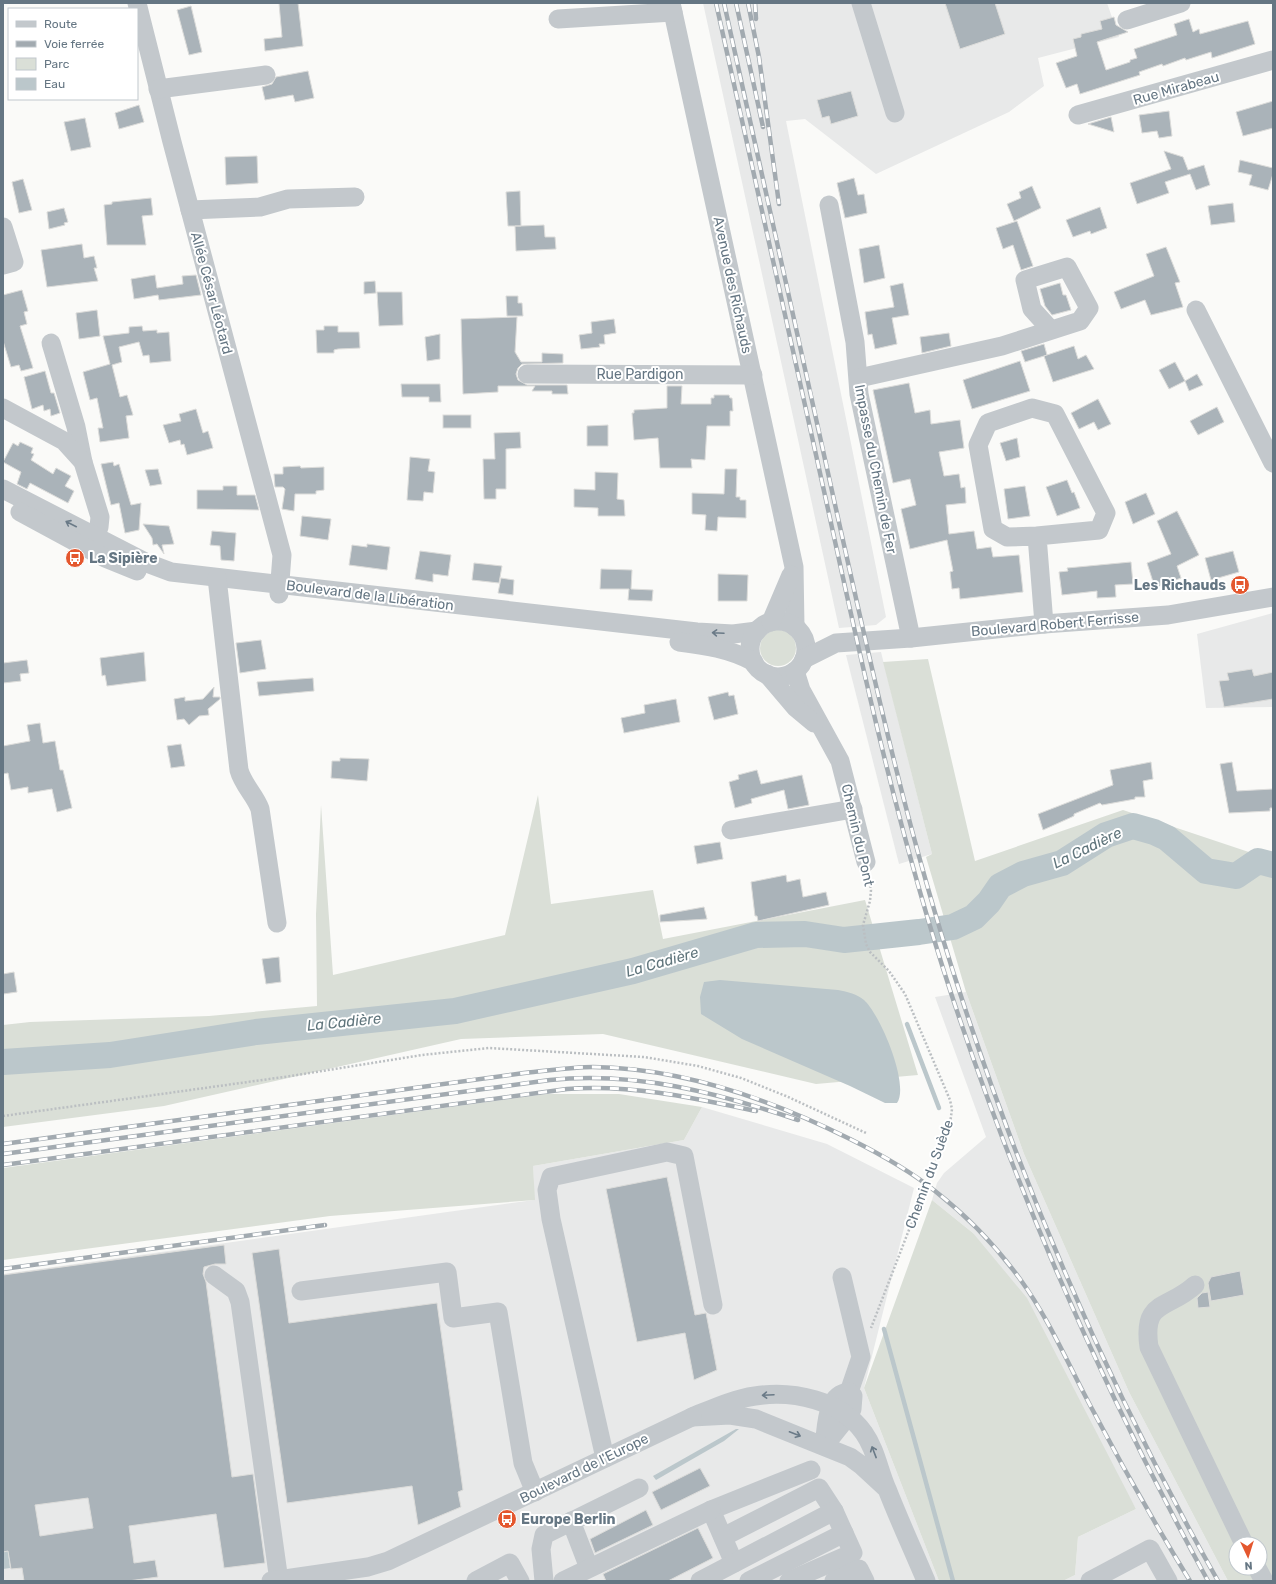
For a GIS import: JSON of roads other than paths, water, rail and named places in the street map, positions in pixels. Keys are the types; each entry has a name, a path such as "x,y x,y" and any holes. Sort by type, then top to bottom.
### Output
{"street":[{"name":"Allée César Léotard","path":"137,3 190,210 282,555 280,589"},
{"path":"861,3 894,113"},
{"path":"1127,20 1181,3"},
{"path":"558,19 672,8"},
{"name":"Avenue des Richauds","path":"672,8 794,567 798,629"},
{"name":"Rue Mirabeau","path":"1078,115 1273,60"},
{"path":"158,88 266,75"},
{"path":"190,210 260,207 288,199 355,197"},
{"name":"Impasse du Chemin de Fer","path":"829,205 855,342 859,378 859,394 911,638"},
{"path":"3,227 14,262 3,265"},
{"path":"1196,310 1273,463"},
{"path":"859,378 1002,346 1051,330"},
{"path":"51,343 76,427 82,462 100,517 92,543"},
{"name":"Rue Pardigon","path":"527,374 753,375"},
{"path":"3,408 64,442 82,462"},
{"path":"1032,408 1056,414 1106,513 1099,530 1037,536 1007,537 993,529 978,446 988,423 1032,408"},
{"name":"Boulevard de la Libération","path":"3,489 92,543"},
{"name":"Boulevard de la Libération","path":"3,503 92,543 158,569 218,583 697,632 733,634 764,627"},
{"path":"1037,536 1044,624"},
{"path":"764,627 784,621 798,629 806,644 800,665 787,675 777,677 767,674 759,669 754,662 750,646 764,627 786,589 794,567"},
{"path":"218,583 239,770 242,781 256,799 260,809 277,923"},
{"name":"Boulevard de la Libération","path":"280,589 696,644 740,654 754,662"},
{"name":"Boulevard Robert Ferrisse","path":"800,665 820,649 836,643 911,638 1044,624 1168,615 1273,597"},
{"name":"Boulevard Robert Ferrisse","path":"798,629 836,643"},
{"name":"Chemin du Pont","path":"800,665 801,690 840,761 866,862"},
{"name":"Chemin du Pont","path":"767,674 796,708 822,730"},
{"path":"731,830 853,809"},
{"path":"605,1458 551,1219 547,1190 551,1177 667,1152 684,1156 713,1305"},
{"path":"301,1291 447,1272 453,1318 498,1312 523,1463 535,1492"},
{"path":"214,1275 236,1291 240,1302 277,1581"},
{"path":"842,1277 861,1357 849,1392"},
{"path":"1195,1285 1189,1291 1159,1306 1153,1314 1149,1322 1149,1347 1240,1536"},
{"path":"824,1446 831,1405 842,1393 849,1392"},
{"path":"824,1446 848,1416 853,1402 853,1396 849,1392"},
{"name":"Boulevard de l'Europe","path":"277,1581 368,1567 388,1561 692,1417 742,1399 756,1396 790,1396 831,1405 848,1416 858,1425 872,1448 887,1489 926,1581"},
{"name":"Boulevard de l'Europe","path":"692,1417 730,1415 756,1419 850,1457 887,1489"},
{"path":"563,1581 711,1510 811,1470"},
{"path":"544,1581 541,1549 544,1535 639,1488"},
{"path":"723,1537 819,1488 834,1510 853,1553 789,1581"},
{"path":"711,1510 734,1563"},
{"path":"700,1581 834,1510"},
{"path":"571,1521 589,1568"},
{"path":"749,1581 769,1576 844,1533"},
{"path":"1090,1581 1150,1550 1168,1581"},
{"path":"758,1551 769,1576"},
{"path":"476,1581 510,1563 520,1581"},
{"path":"834,1581 859,1569 865,1581"}],"water":[{"path":"720,980 838,990 858,996 864,1000 878,1019 891,1050 900,1081 900,1094 897,1103 885,1103 850,1086 742,1039 701,1014 700,997 704,982"},
{"path":"736,1429 739,1429 724,1441 656,1480 653,1476"},
{"path":"8,1551 10,1568 3,1569 3,1552"}],"waterway":[{"name":"La Cadière","path":"3,1062 110,1055 256,1032 455,1011 633,971 756,935 805,934 844,940 953,927 974,917 989,902 1000,886 1023,874 1062,863 1106,835 1133,826 1154,832 1167,838 1206,871 1236,876 1258,861 1273,865"},
{"path":"907,1024 939,1108"},
{"path":"884,1329 953,1581"}],"railway":[{"path":"716,3 867,686 914,871 951,993 1005,1144 1066,1293 1134,1438 1208,1581"},
{"path":"724,3 876,686 923,871 960,993 1013,1145 1074,1294 1179,1511 1218,1581"},
{"path":"736,3 763,127"},
{"path":"748,3 759,57 779,204"},
{"path":"755,3 756,19"},
{"path":"3,1144 524,1073 576,1068 593,1067 627,1069 660,1073 725,1088 757,1099 820,1124 872,1150 905,1169 947,1201 970,1221 991,1243 1020,1279 1040,1310 1127,1473 1190,1581"},
{"path":"3,1154 550,1080 582,1078 614,1079 676,1086 738,1101 798,1120"},
{"path":"3,1165 567,1089 615,1088 639,1090 709,1101 756,1111"},
{"path":"3,1269 325,1225"}],"place":[{"name":"La Sipière","path":"75,558"},
{"name":"Les Richauds","path":"1240,585"},
{"name":"Europe Berlin","path":"507,1519"}]}
